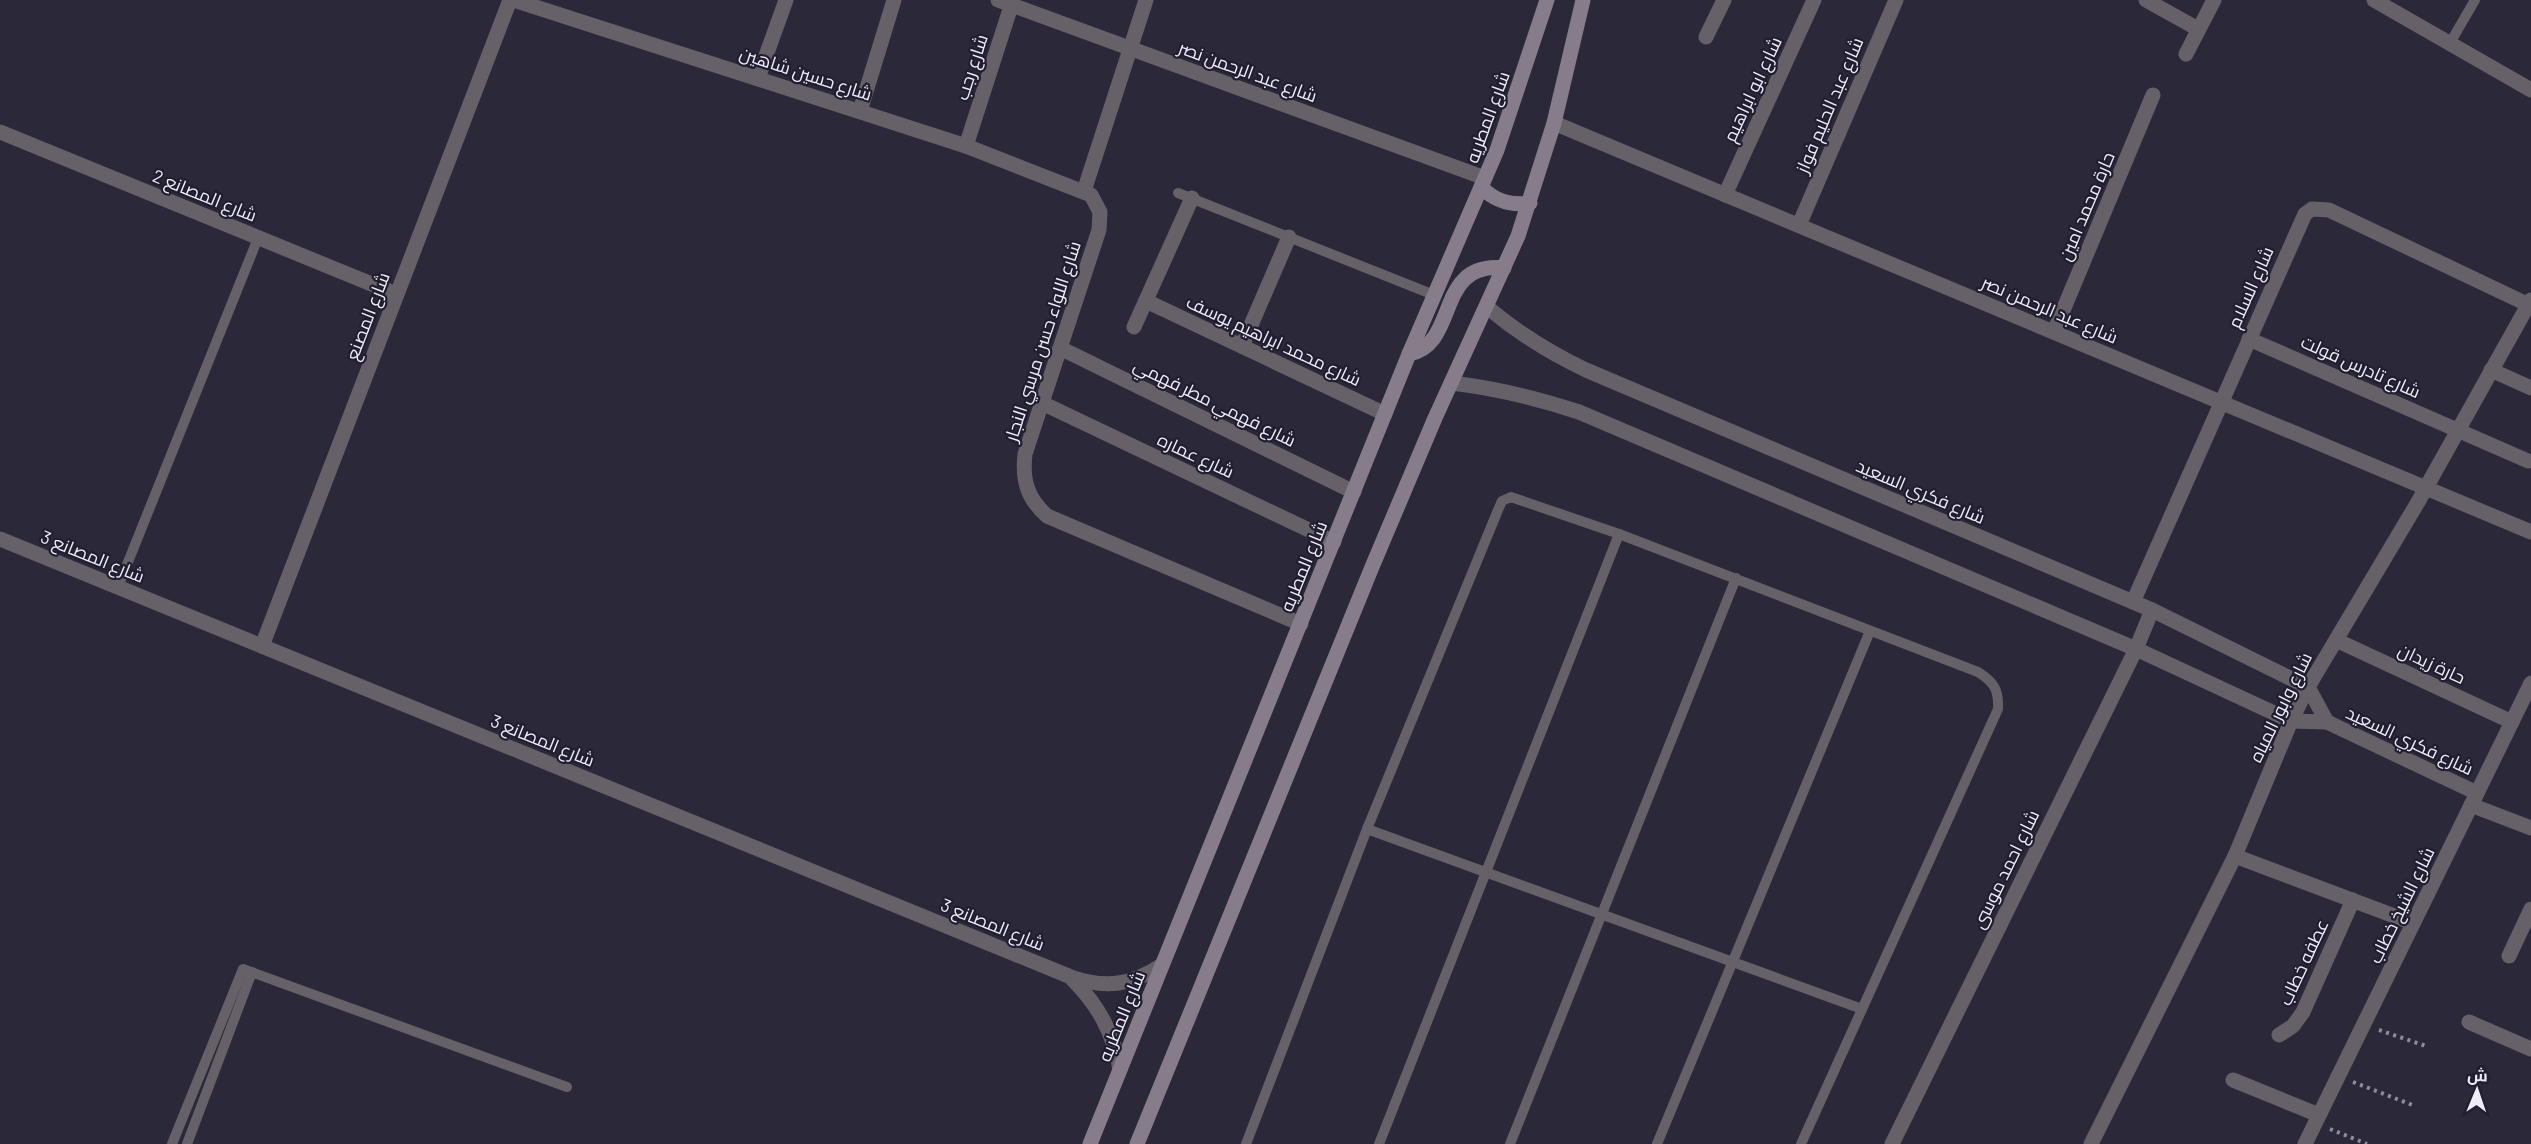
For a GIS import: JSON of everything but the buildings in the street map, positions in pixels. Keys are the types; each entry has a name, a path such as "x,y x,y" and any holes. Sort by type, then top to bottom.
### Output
{"main road":[{"name":"شارع المطريه","path":"1090,1144 1409,354 1507,123 1546,0"},
{"path":"1137,1144 1372,567 1451,383 1504,268 1530,203 1554,123 1583,0"},
{"path":"1483,182 1489,195 1508,204 1530,203"},
{"path":"1409,354 1424,349 1434,338 1456,288 1463,279 1482,268 1504,268"}],"street":[{"name":"شارع المصنع","path":"262,646 510,0"},
{"name":"شارع حسين شاهين","path":"514,0 531,3 966,146 1084,191"},
{"path":"758,78 786,0"},
{"path":"860,111 894,0"},
{"path":"1084,191 1146,0"},
{"path":"1706,37 1724,0"},
{"name":"شارع ابو ابراهيم","path":"1725,195 1814,0"},
{"name":"شارع عبد الحليم فواز","path":"1798,225 1896,0"},
{"path":"2146,0 2198,29"},
{"path":"2186,54 2214,0"},
{"path":"2374,0 2531,90"},
{"name":"شارع عبد الرحمن نصر","path":"1008,2 1483,182"},
{"name":"شارع رجب","path":"966,146 1008,2"},
{"name":"حارة محمد امين","path":"2054,332 2153,95"},
{"name":"شارع عبد الرحمن نصر","path":"1554,123 2531,531"},
{"name":"شارع المصانع 2","path":"0,132 396,294"},
{"name":"شارع اللواء حسن مرسي النجار","path":"1084,191 1097,203 1101,221 1025,454 1023,472 1026,489 1034,505 1047,516 1301,624"},
{"path":"1134,327 1185,196"},
{"name":"شارع السلام","path":"2133,602 2305,214 2320,208 2530,303"},
{"path":"1242,346 1289,237"},
{"name":"شارع محمد ابراهيم يوسف","path":"1146,301 1385,414"},
{"name":"شارع وابور المياه","path":"2091,1144 2235,856 2291,721 2308,687 2426,487 2530,303"},
{"name":"شارع فكري السعيد","path":"1487,307 1514,330 1549,352 1586,370 2152,610 2308,687 2327,722"},
{"name":"شارع تادرس قولت","path":"2249,339 2528,461"},
{"name":"شارع فهمي مطر فهمي","path":"1060,348 1354,492"},
{"path":"2492,370 2531,388"},
{"name":"شارع فكري السعيد","path":"1451,383 1526,395 1579,412 2136,649 2291,721 2327,722 2531,828"},
{"name":"شارع عماره","path":"1042,403 1334,542"},
{"name":"شارع المصانع 3","path":"0,539 1071,977 1109,986 1128,983 1146,976 1162,965"},
{"name":"شارع احمد موسى","path":"1892,1144 2136,649 2152,610"},
{"name":"حارة زيدان","path":"2336,640 2512,722"},
{"name":"شارع الشيخ خطاب","path":"2305,1144 2531,683"},
{"path":"2235,856 2413,923"},
{"name":"عطفه خطاب","path":"2279,1035 2293,1026 2303,1012 2354,900"},
{"path":"2509,956 2531,909"},
{"name":"شارع المصانع 3","path":"1071,977 1099,1009 1109,1028 1120,1069"},
{"path":"2469,1022 2531,1049"},
{"path":"2233,1080 2318,1119"}],"lane":[{"path":"2450,43 2475,0"},
{"path":"1185,196 1434,295"},
{"path":"118,587 258,238"},
{"path":"1246,1144 1367,829 1502,501 1512,497 1619,534 1978,672 1991,680 1998,694 1998,709 1801,1144"},
{"path":"1379,1144 1619,534"},
{"path":"1510,1144 1736,578"},
{"path":"1657,1144 1870,631"},
{"path":"1367,829 1862,1009"},
{"path":"247,971 567,1087"},
{"path":"172,1144 247,971"},
{"path":"187,1144 247,971"}],"path":[{"path":"2364,1024 2426,1046"},
{"path":"2338,1077 2415,1106"},
{"path":"2318,1119 2367,1144"}]}
